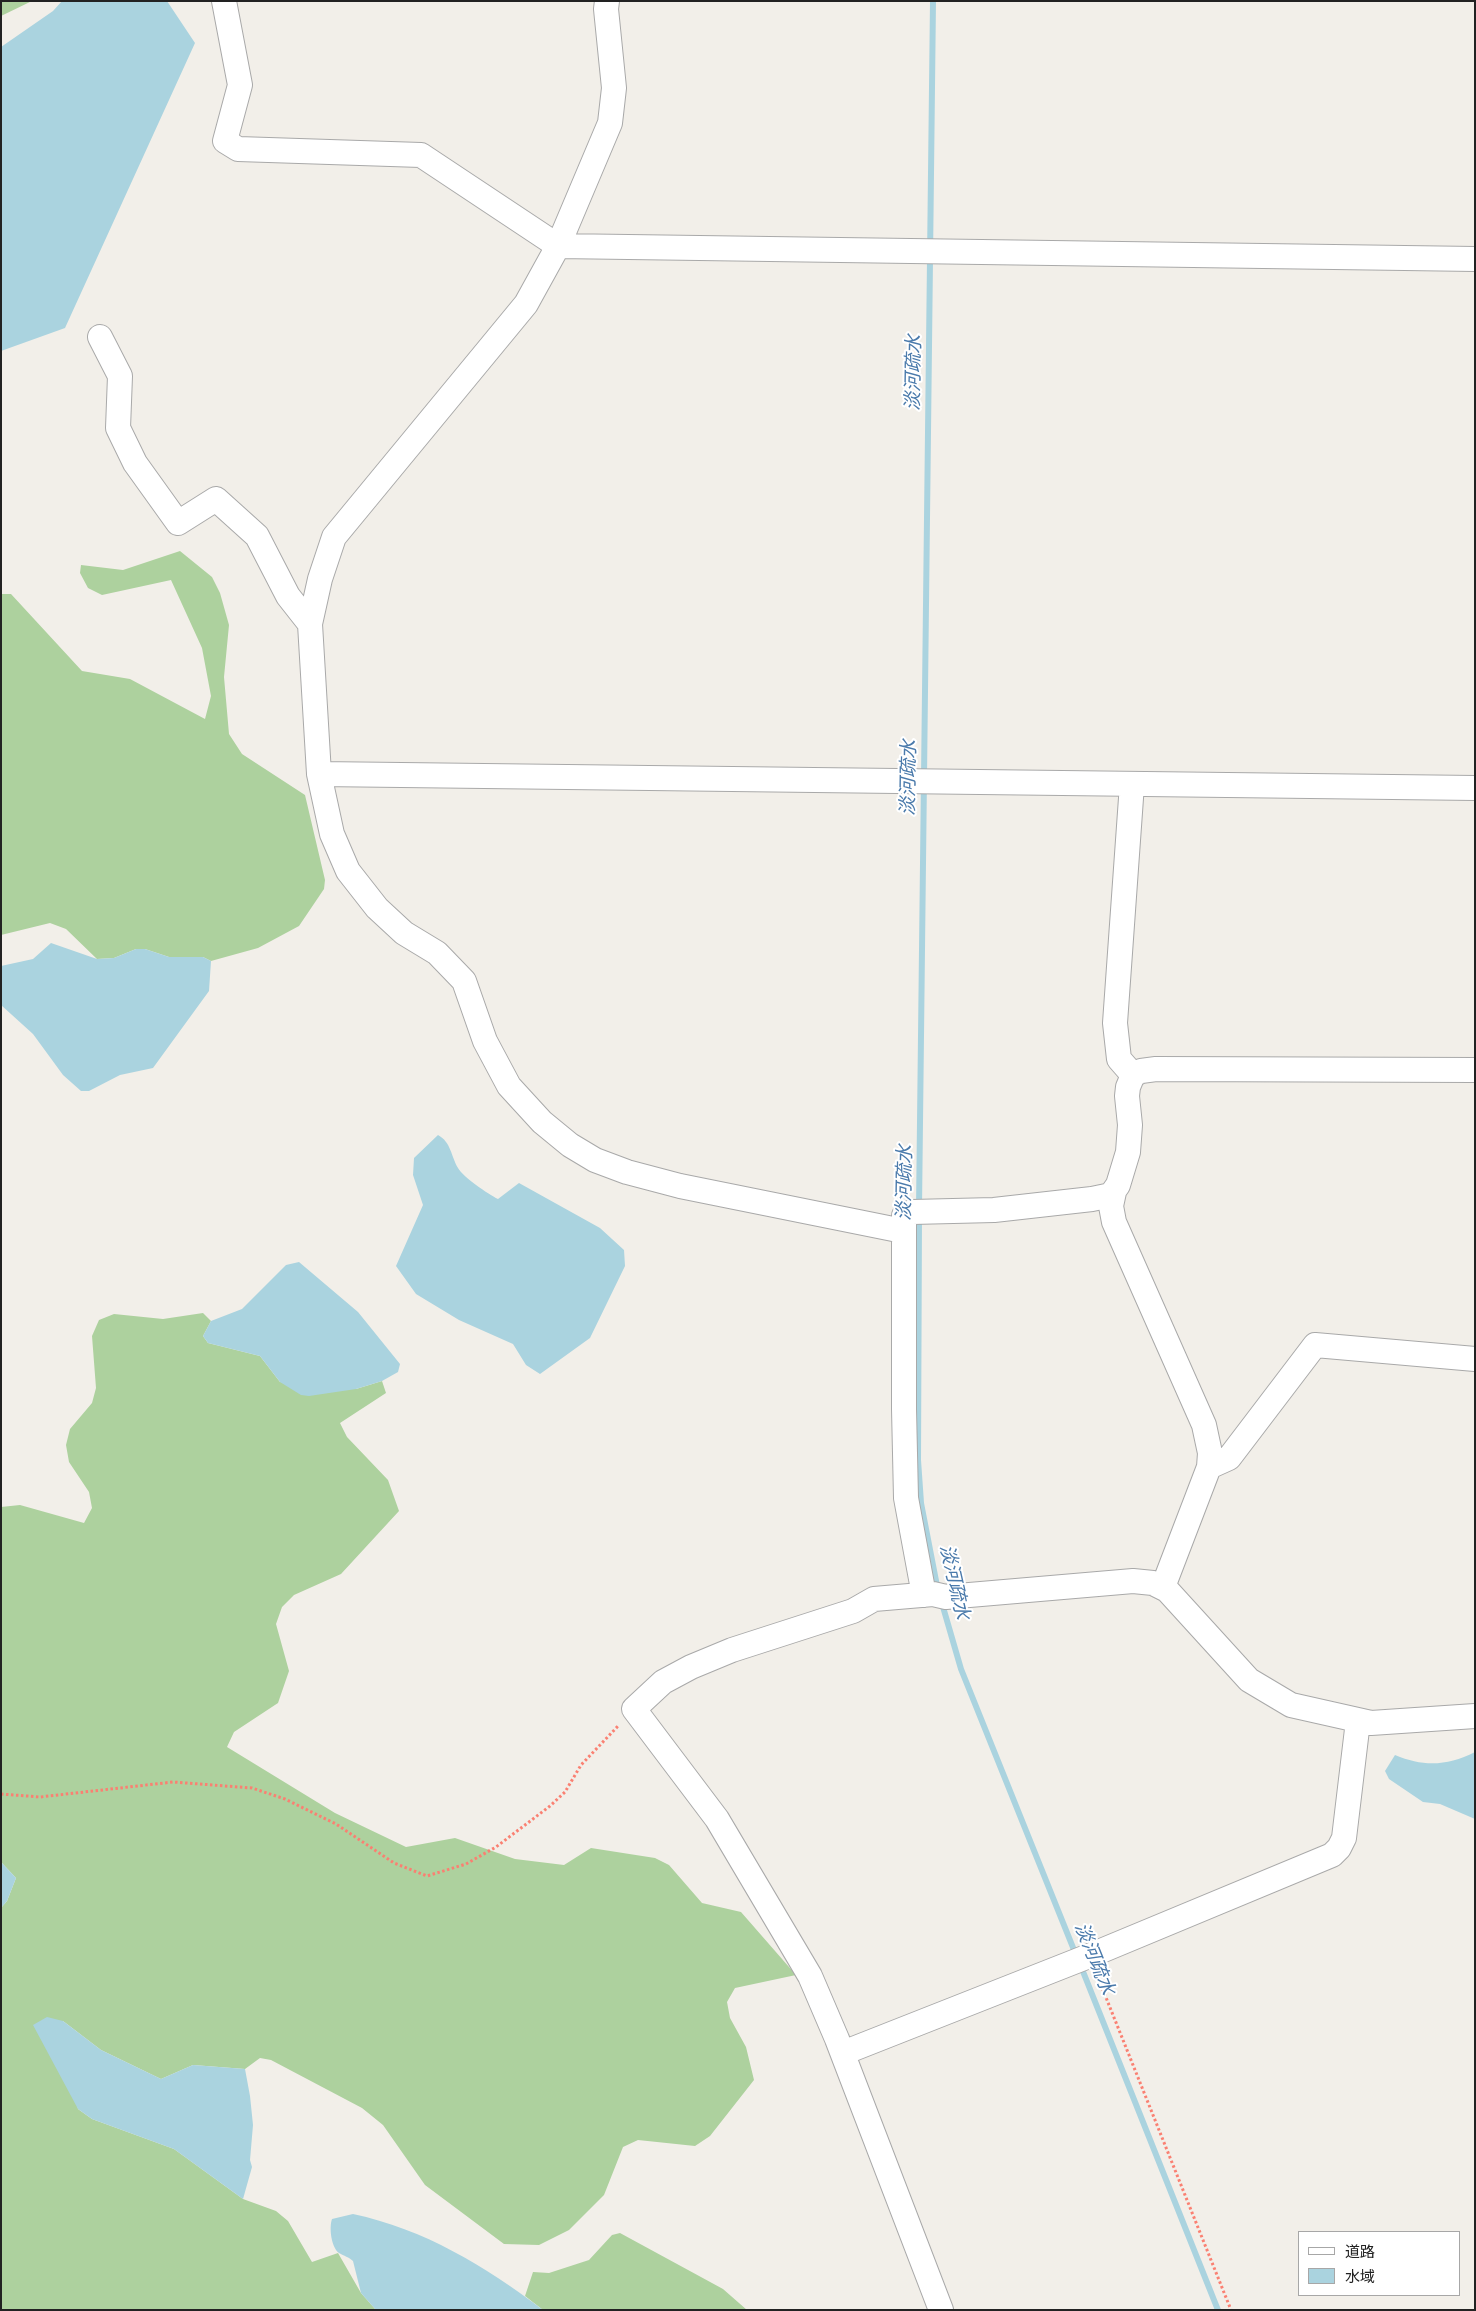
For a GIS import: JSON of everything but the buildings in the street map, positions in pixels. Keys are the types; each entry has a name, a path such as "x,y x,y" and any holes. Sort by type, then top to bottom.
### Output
{"street":[{"path":"224,1 240,85 225,141 238,149 421,155 558,246 1475,258"},
{"path":"607,1 606,10 614,88 610,123 558,246 526,304 334,537 320,579 310,624 319,774 332,834 348,872 377,908 404,933 437,953 464,981 485,1041 509,1086 542,1122 570,1145 595,1160 627,1172 680,1186 914,1219 1107,1197 1114,1192"},
{"path":"100,336 120,376 118,428 135,463 178,523 216,499 257,536 288,596 310,624"},
{"path":"319,774 1475,788"},
{"path":"1132,784 1115,1024 1119,1059 1133,1075"},
{"path":"1163,1587 1209,1467 1210,1453 1204,1425 1114,1222 1111,1206 1128,1152 1130,1126 1127,1096 1128,1086 1133,1075 1141,1071 1156,1069 1475,1070"},
{"path":"914,1219 906,1498 934,1596"},
{"path":"1209,1467 1229,1458 1316,1345 1475,1359"},
{"path":"940,2310 843,2053 810,1976 717,1819 634,1709 650,1692 673,1676 732,1650 853,1611 880,1598 934,1596 1113,1581 1148,1582 1163,1587 1184,1607 1249,1680 1291,1706 1371,1723 1475,1716"},
{"path":"843,2053 1327,1859 1336,1852 1344,1838 1358,1721"}],"path":[{"path":"1,1794 40,1797 173,1782 252,1788 286,1799 336,1824 394,1863 427,1876 466,1864 496,1847 550,1806 565,1792 581,1765 634,1709"},
{"path":"1081,1959 1231,2310"}],"green space":[{"path":"1,1 32,1 1,16"},
{"path":"180,551 212,577 220,593 229,625 224,677 229,734 242,754 305,795 325,880 324,889 299,926 258,948 211,961 203,957 169,957 145,949 136,949 114,958 97,959 66,929 50,923 1,935 1,594 11,594 82,671 130,679 205,719 211,696 202,648 171,580 102,595 88,588 80,573 81,565 123,570"},
{"path":"203,1313 211,1321 203,1336 208,1343 260,1356 280,1382 356,1389 382,1381 386,1393 340,1423 347,1437 388,1480 399,1511 341,1574 294,1595 282,1607 276,1624 289,1671 278,1703 234,1732 227,1747 335,1813 406,1847 455,1838 515,1859 564,1865 591,1848 655,1858 669,1865 702,1903 741,1912 796,1975 735,1988 727,2002 730,2018 746,2047 754,2080 710,2136 695,2146 638,2140 623,2147 604,2195 569,2230 539,2245 504,2244 425,2185 383,2125 362,2108 271,2060 260,2058 245,2069 193,2065 161,2079 101,2050 63,2021 78,2109 92,2119 174,2149 243,2199 276,2211 288,2221 312,2262 338,2253 361,2293 376,2310 1,2310 1,1908 7,1901 16,1878 1,1862 1,1507 20,1505 84,1523 92,1508 89,1492 69,1462 66,1445 70,1429 92,1403 96,1388 92,1336 99,1320 114,1314 163,1319"},
{"path":"620,2233 723,2289 747,2310 543,2310 525,2296 533,2272 549,2273 589,2260 612,2235"}],"water":[{"path":"62,1 167,1 195,43 65,328 1,351 1,47 53,11"},
{"path":"51,943 97,959 114,958 136,949 145,949 169,957 203,957 211,961 209,991 153,1068 120,1075 89,1091 81,1091 63,1075 33,1034 1,1005 1,966 33,959"},
{"path":"438,1135 446,1141 461,1172 488,1193 498,1199 519,1183 600,1228 624,1250 625,1266 590,1338 540,1374 526,1365 513,1344 459,1320 416,1294 396,1266 423,1205 413,1175 414,1158"},
{"path":"299,1262 358,1312 400,1364 398,1372 382,1381 356,1389 309,1396 301,1395 280,1382 260,1356 208,1343 203,1336 211,1321 242,1309 286,1265"},
{"path":"1475,1752 1475,1819 1440,1804 1423,1802 1389,1779 1385,1771 1395,1755 1416,1762 1435,1763 1455,1760"},
{"path":"1,1862 16,1878 7,1901 1,1908"},
{"path":"47,2017 63,2021 101,2050 161,2079 193,2065 245,2069 253,2125 250,2160 252,2167 243,2199 174,2149 92,2119 78,2109 33,2025"},
{"path":"353,2214 404,2229 453,2251 499,2279 543,2310 376,2310 361,2293 353,2261 339,2253 332,2242 332,2219"}],"waterway":[{"name":"淡河疏水","path":"919,1207 933,1"},
{"name":"淡河疏水","path":"919,1217 918,1460 921,1503 938,1591"},
{"name":"淡河疏水","path":"941,1600 961,1669 1076,1955"},
{"name":"淡河疏水","path":"1080,1964 1218,2310"}]}
